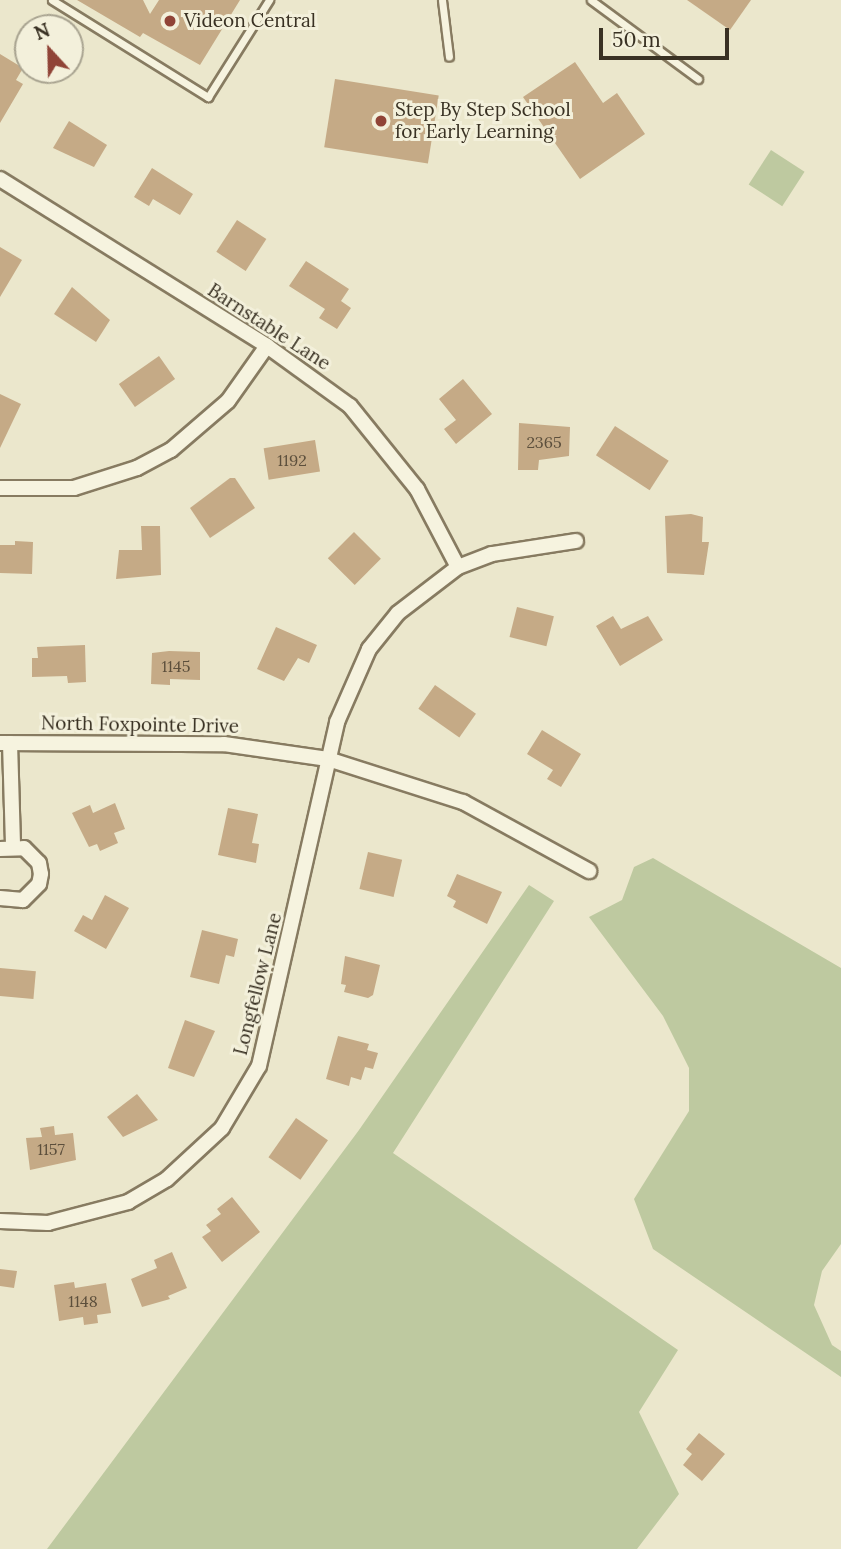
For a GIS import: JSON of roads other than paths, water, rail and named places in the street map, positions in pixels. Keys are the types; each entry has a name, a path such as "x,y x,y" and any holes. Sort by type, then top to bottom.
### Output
{"street":[{"name":"Barnstable Lane","path":"0,179 267,346 350,406 385,444 417,489 458,567"},
{"path":"0,488 74,488 127,472 171,450 228,401 267,346"},
{"name":"Longfellow Lane","path":"0,1222 48,1223 128,1202 167,1179 222,1128 259,1066 328,759 348,689 369,649 398,613 458,567 492,554 576,541"},
{"path":"0,898 23,900 39,884 39,863 24,848 6,847 5,743"},
{"name":"North Foxpointe Drive","path":"5,743 224,744 328,759 463,802 589,871"}],"lane":[{"path":"52,0 208,97 269,0"},
{"path":"442,0 449,57"},
{"path":"591,0 698,79"}],"place":[{"name":"Videon Central","path":"170,21"},
{"name":"Step By Step School for Early Learning","path":"381,121"}]}
